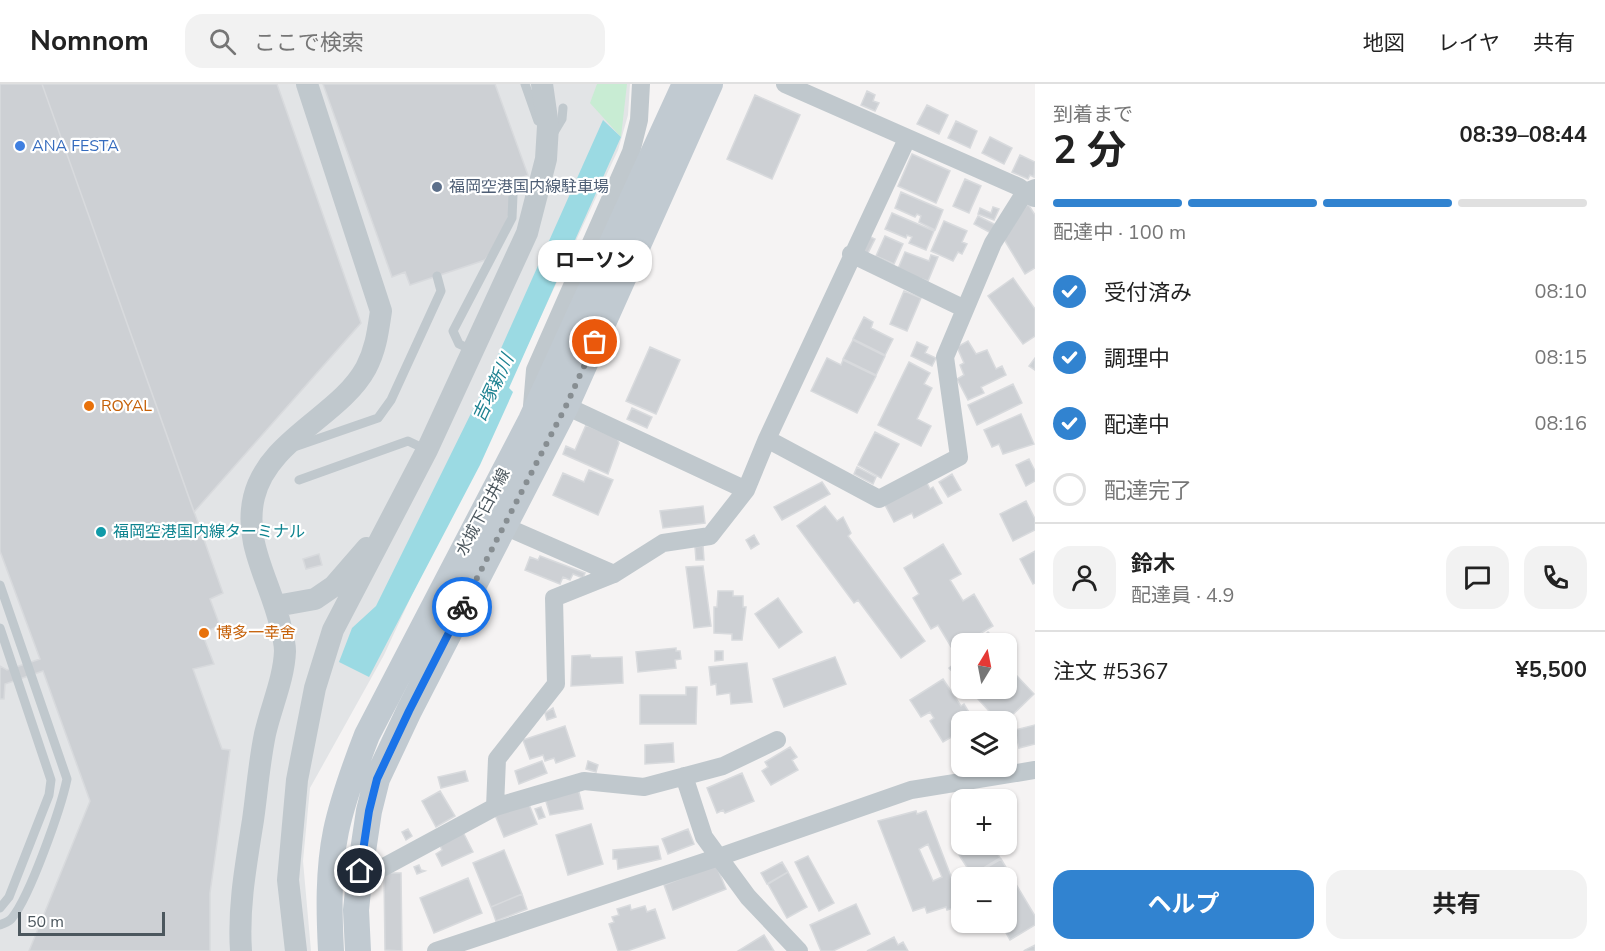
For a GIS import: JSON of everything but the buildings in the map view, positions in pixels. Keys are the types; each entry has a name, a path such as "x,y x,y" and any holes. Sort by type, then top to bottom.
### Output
{"main road":[{"name":"水城下臼井線","path":"331,951 331,869 336,832 348,785 367,735 531,420 685,84"},
{"name":"水城下臼井線","path":"358,951 356,909 360,871 369,811 377,779 409,711 566,406 710,84"}],"street":[{"path":"241,951 242,892 265,735 284,656 276,606 262,574 251,535 254,496 265,471 283,450 345,394 365,369 377,343 381,311 308,84"},
{"path":"296,951 288,880 297,780 315,688 333,630 427,450 527,233 537,200 547,144 548,126 542,84"},
{"path":"531,420 535,370 631,152 639,120 641,84"},
{"path":"767,439 879,499 959,457 945,357 993,243 1032,193 785,84"},
{"path":"495,807 497,759 556,684 554,598 614,574 663,543 710,536 746,490 851,254 907,139"},
{"path":"851,254 965,309"},
{"path":"566,406 746,490"},
{"path":"276,606 315,599 334,586 388,525"},
{"path":"504,526 614,574"},
{"path":"360,871 382,868 495,807 584,781 644,787 723,766 777,740"},
{"path":"436,951 719,857 911,790 1035,770"},
{"path":"684,776 704,837 748,897 799,951"}],"lane":[{"path":"525,84 547,144"},
{"path":"547,144 562,119 563,108"},
{"path":"474,351 459,344 453,331 512,218 513,195"},
{"path":"283,450 378,418 390,400 441,291 437,276"},
{"path":"299,480 408,441 427,450"},
{"path":"0,585 67,779 63,799 22,903 10,920 0,925"},
{"path":"0,628 51,780 49,795 9,897 0,908"}],"shaded area":[{"path":"0,84 630,84 628,115 618,150 384,655 310,788 303,861 311,951 0,951"}],"green space":[{"path":"597,84 627,84 621,137 590,103"}],"water":[{"name":"吉塚新川","path":"603,120 621,137 509,388 513,392 480,465 369,677 339,662 352,628 376,606 482,391"}],"way so far":[{"path":"462,607 566,406 595,342"}],"place":[{"name":"ANA FESTA","path":"20,146"},
{"name":"福岡空港国内線駐車場","path":"437,187"},
{"name":"ローソン","path":"595,342"},
{"name":"ROYAL","path":"89,406"},
{"name":"福岡空港国内線ターミナル","path":"101,532"},
{"name":"博多一幸舍","path":"204,633"}],"route":[{"path":"360,871 369,811 377,779 462,607"}]}
